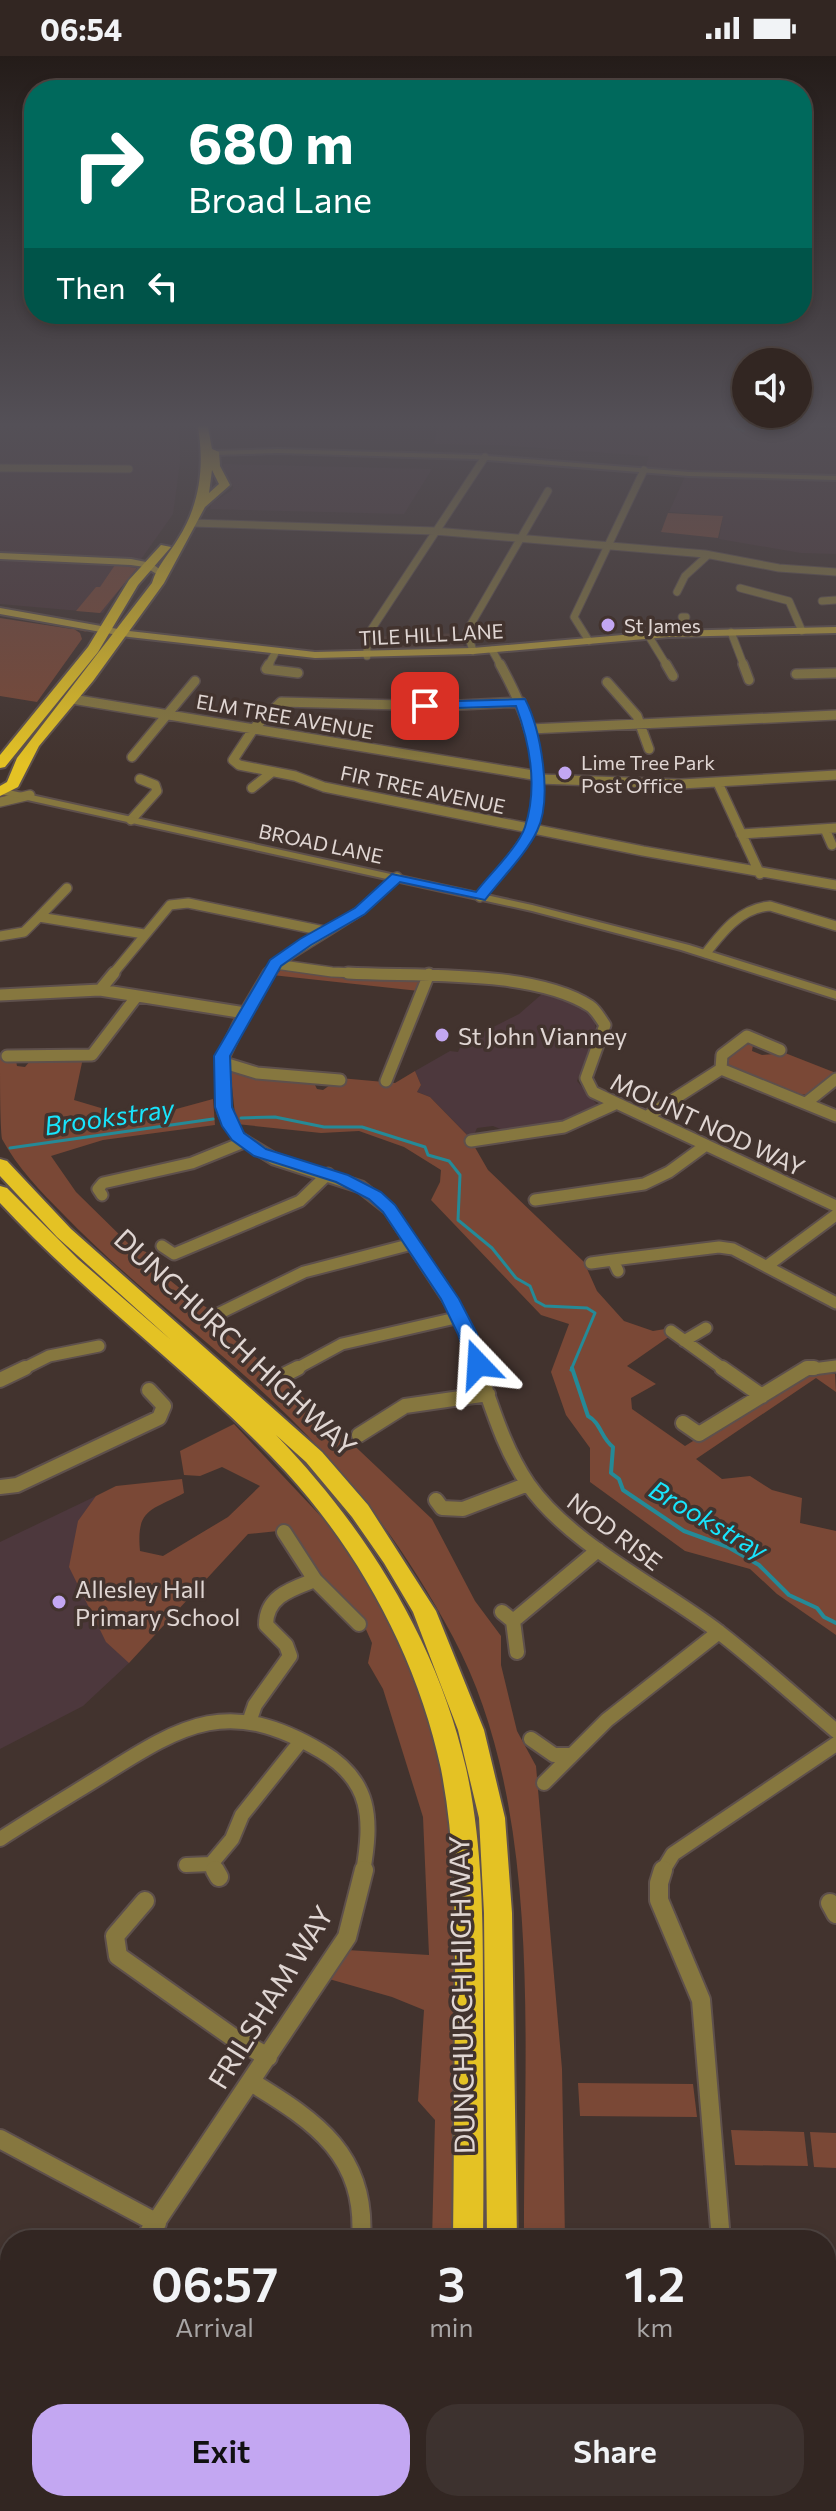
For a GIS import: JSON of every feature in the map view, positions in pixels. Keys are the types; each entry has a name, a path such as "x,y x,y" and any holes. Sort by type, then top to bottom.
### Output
{"highway":[{"path":"0,764 93,649 107,623 172,537"},
{"path":"4,789 109,648 125,635 135,613 158,583 160,573 184,537"},
{"path":"107,623 119,615 146,581 160,573"},
{"name":"DUNCHURCH HIGHWAY","path":"0,1165 64,1233 314,1457 360,1511 424,1611 471,1730 492,1818 498,1913 502,2230"},
{"name":"DUNCHURCH HIGHWAY","path":"0,1192 43,1240 295,1467 339,1520 370,1565 401,1620 445,1735 461,1818 470,1909 468,2230"}],"main road":[{"path":"2,561 130,559 160,552"},
{"path":"83,559 148,565 160,573"},
{"path":"0,611 107,623"},
{"name":"TILE HILL LANE","path":"0,611 83,625 107,623 125,635 174,640"},
{"path":"135,613 132,628 150,637"},
{"path":"83,625 95,636 93,649"},
{"name":"TILE HILL LANE","path":"125,635 275,653 367,656 492,650 648,635 836,630"}],"street":[{"path":"367,656 367,636 431,537"},
{"path":"502,537 708,555 779,568 836,572"},
{"path":"589,641 574,617 612,537"},
{"path":"473,651 467,631 519,538"},
{"path":"677,592 685,576 708,555"},
{"path":"740,588 789,601 802,631"},
{"path":"822,601 836,600"},
{"path":"686,617 682,617 690,633"},
{"path":"731,632 749,677 761,675"},
{"path":"648,635 674,677"},
{"path":"480,897 531,830 539,777 530,729 521,702 492,650"},
{"path":"275,653 266,669 298,673"},
{"path":"792,674 836,673"},
{"path":"132,757 195,681"},
{"path":"607,682 637,716 649,749"},
{"name":"ELM TREE AVENUE","path":"72,699 539,777 718,783 836,775"},
{"path":"254,728 275,705 283,701 441,706 521,702"},
{"path":"530,729 836,715"},
{"name":"FIR TREE AVENUE","path":"254,728 234,762 324,787 531,830 760,874 836,885"},
{"path":"252,788 272,772"},
{"path":"131,820 157,791 155,785 140,779"},
{"path":"718,783 760,874"},
{"name":"BROAD LANE","path":"4,789 480,897 706,953 836,995"},
{"path":"741,834 836,828"},
{"path":"825,829 832,845"},
{"path":"340,1080 322,1084 257,1073 221,1062 245,1013 275,964 360,911 397,877"},
{"path":"0,936 24,932 68,886"},
{"path":"100,990 170,905 188,903 324,931"},
{"path":"706,953 722,932 759,906 770,906 836,926"},
{"path":"39,917 144,934"},
{"name":"MOUNT NOD WAY","path":"275,964 353,973 429,974 499,980 565,995 597,1010 605,1028 587,1083 593,1092 836,1206"},
{"path":"386,1081 429,974"},
{"path":"0,995 100,990 245,1013"},
{"path":"7,1056 23,1061 92,1055 137,996"},
{"path":"721,1069 722,1055 747,1036 780,1050"},
{"name":"NOD RISE","path":"221,1062 228,1121 244,1142 274,1159 328,1174 375,1196 397,1219 460,1317 502,1436 528,1484 557,1517 598,1550 719,1632 836,1731"},
{"path":"721,1069 836,1116"},
{"path":"646,1117 721,1069"},
{"path":"806,1103 836,1079"},
{"path":"471,1141 487,1133 566,1128 594,1118 615,1104"},
{"path":"84,1189 102,1189 192,1163 244,1142"},
{"path":"541,1195 644,1184 669,1172 706,1145"},
{"path":"160,1260 300,1201 328,1174"},
{"path":"767,1266 836,1215"},
{"path":"220,1313 304,1272 412,1244"},
{"path":"162,1246 174,1254"},
{"path":"591,1263 616,1266 726,1247 836,1303"},
{"path":"286,1374 342,1344 460,1317"},
{"path":"684,1341 706,1328"},
{"path":"671,1331 762,1396"},
{"path":"0,1380 79,1343 99,1346"},
{"path":"685,1442 807,1368 836,1366"},
{"path":"0,1487 17,1485 159,1418 164,1406 149,1390"},
{"path":"359,1435 405,1406 488,1394"},
{"path":"683,1423 699,1434"},
{"path":"435,1517 528,1484"},
{"path":"436,1500 448,1510 463,1509"},
{"path":"284,1532 315,1580 359,1624"},
{"path":"517,1652 507,1617 598,1550"},
{"path":"249,1722 255,1705 290,1656 286,1645 266,1625 267,1611 275,1598 315,1580"},
{"path":"544,1783 607,1720 719,1632"},
{"name":"FRILSHAM WAY","path":"0,1839 170,1733 212,1722 249,1722 301,1741 332,1757 353,1775 364,1794 367,1825 352,1925 152,2230"},
{"path":"531,1739 554,1755 569,1755"},
{"path":"186,1865 215,1871 250,1804 301,1741"},
{"path":"720,2230 701,2000 688,1962 662,1909 658,1885 664,1867 673,1854 836,1744"},
{"path":"145,1901 115,1936 118,1956 231,2036 268,2057"},
{"path":"251,2082 311,2120 347,2166 359,2191 361,2230"},
{"path":"0,2139 157,2223"}],"shaded area":[{"path":"0,537 157,537 103,613 0,604"},
{"path":"719,537 836,537 836,554 801,553 719,539"},
{"path":"115,565 137,568 100,613 76,611 96,587 100,587"},
{"path":"0,618 72,629 76,626 87,632 74,629 82,639 37,702 0,696"},
{"path":"459,633 465,649 369,652 368,637"},
{"path":"282,970 419,978 421,981 419,991 272,975"},
{"path":"542,994 581,1006 594,1016 596,1030 577,1081 600,1108 559,1124 505,1131 493,1126 477,1128 474,1135 469,1137 430,1097 417,1092 421,1085 415,1071 450,1051 458,1052 462,1043 519,1014"},
{"path":"744,1044 753,1045 752,1051 762,1055 785,1053 836,1073 809,1094 800,1095 727,1064 725,1059"},
{"path":"0,1057 25,1067 30,1061 83,1058 74,1100 121,1114 169,1111 213,1099 215,1125 103,1140 51,1156 76,1192 132,1247 149,1253 162,1266 166,1277 217,1314 226,1333 289,1384 432,1519 475,1601 501,1636 501,1665 517,1731 536,1766 562,2069 565,2230 524,2230 525,2011 523,1932 516,1853 503,1777 482,1704 453,1637 411,1565 340,1471 254,1384 133,1280 46,1197 2,1139"},
{"path":"230,1068 314,1083 317,1089 323,1090 340,1078 395,1083 415,1071 421,1085 417,1092 430,1097 469,1137 488,1170 584,1262 597,1291 624,1321 653,1331 665,1329 670,1336 627,1366 656,1384 631,1398 632,1409 685,1446 806,1371 835,1374 836,1392 816,1378 696,1459 722,1479 750,1476 772,1490 802,1498 800,1523 836,1531 836,1635 777,1594 750,1569 685,1551 590,1482 590,1448 566,1415 551,1372 569,1324 541,1315 431,1200 440,1182 441,1170 404,1147 359,1131 321,1133 236,1124"},
{"path":"234,1424 330,1526 380,1603 409,1655 437,1737 460,1887 457,2230 432,2230 435,2120 418,2101 424,2010 392,1997 329,1979 347,1950 429,1955 423,1817 383,1689 368,1663 372,1643 364,1625 278,1531 248,1534 129,1663 106,1642 69,1567 78,1521 96,1496 116,1486 182,1479 184,1493 148,1513 141,1526 140,1551 163,1556 228,1517 260,1486 222,1467 200,1476 184,1475 180,1451"},
{"name":"Allesley Hall Primary School","path":"96,1496 129,1663 83,1706 0,1749 0,1542"},
{"path":"578,2083 693,2084 697,2117 580,2116"},
{"path":"731,2130 804,2132 808,2166 735,2165"},
{"path":"810,2132 836,2133 836,2168 814,2167"}],"waterway":[{"name":"Brookstray","path":"241,1118 275,1117 324,1127 362,1127 425,1147 428,1155 449,1161 460,1175 458,1220 492,1248 516,1278 530,1286 536,1301 545,1306 587,1308 595,1313 571,1370"},
{"name":"Brookstray","path":"10,1148 213,1119"},
{"name":"Brookstray","path":"572,1368 588,1416 613,1447 611,1473 619,1479 623,1490 684,1531 728,1547 759,1565 789,1595 817,1608 824,1617 836,1623"}],"place":[{"name":"St James","path":"608,625"},
{"name":"Lime Tree Park Post Office","path":"565,773"},
{"name":"St John Vianney","path":"442,1035"},
{"name":"Allesley Hall Primary School","path":"59,1602"}],"route":[{"path":"425,706 521,702 539,776 531,830 480,897 397,877 360,911 288,953 275,964 267,973 222,1056 224,1113 238,1137 260,1153 342,1178 375,1196 389,1209 450,1299 468,1334 478,1364"}]}
